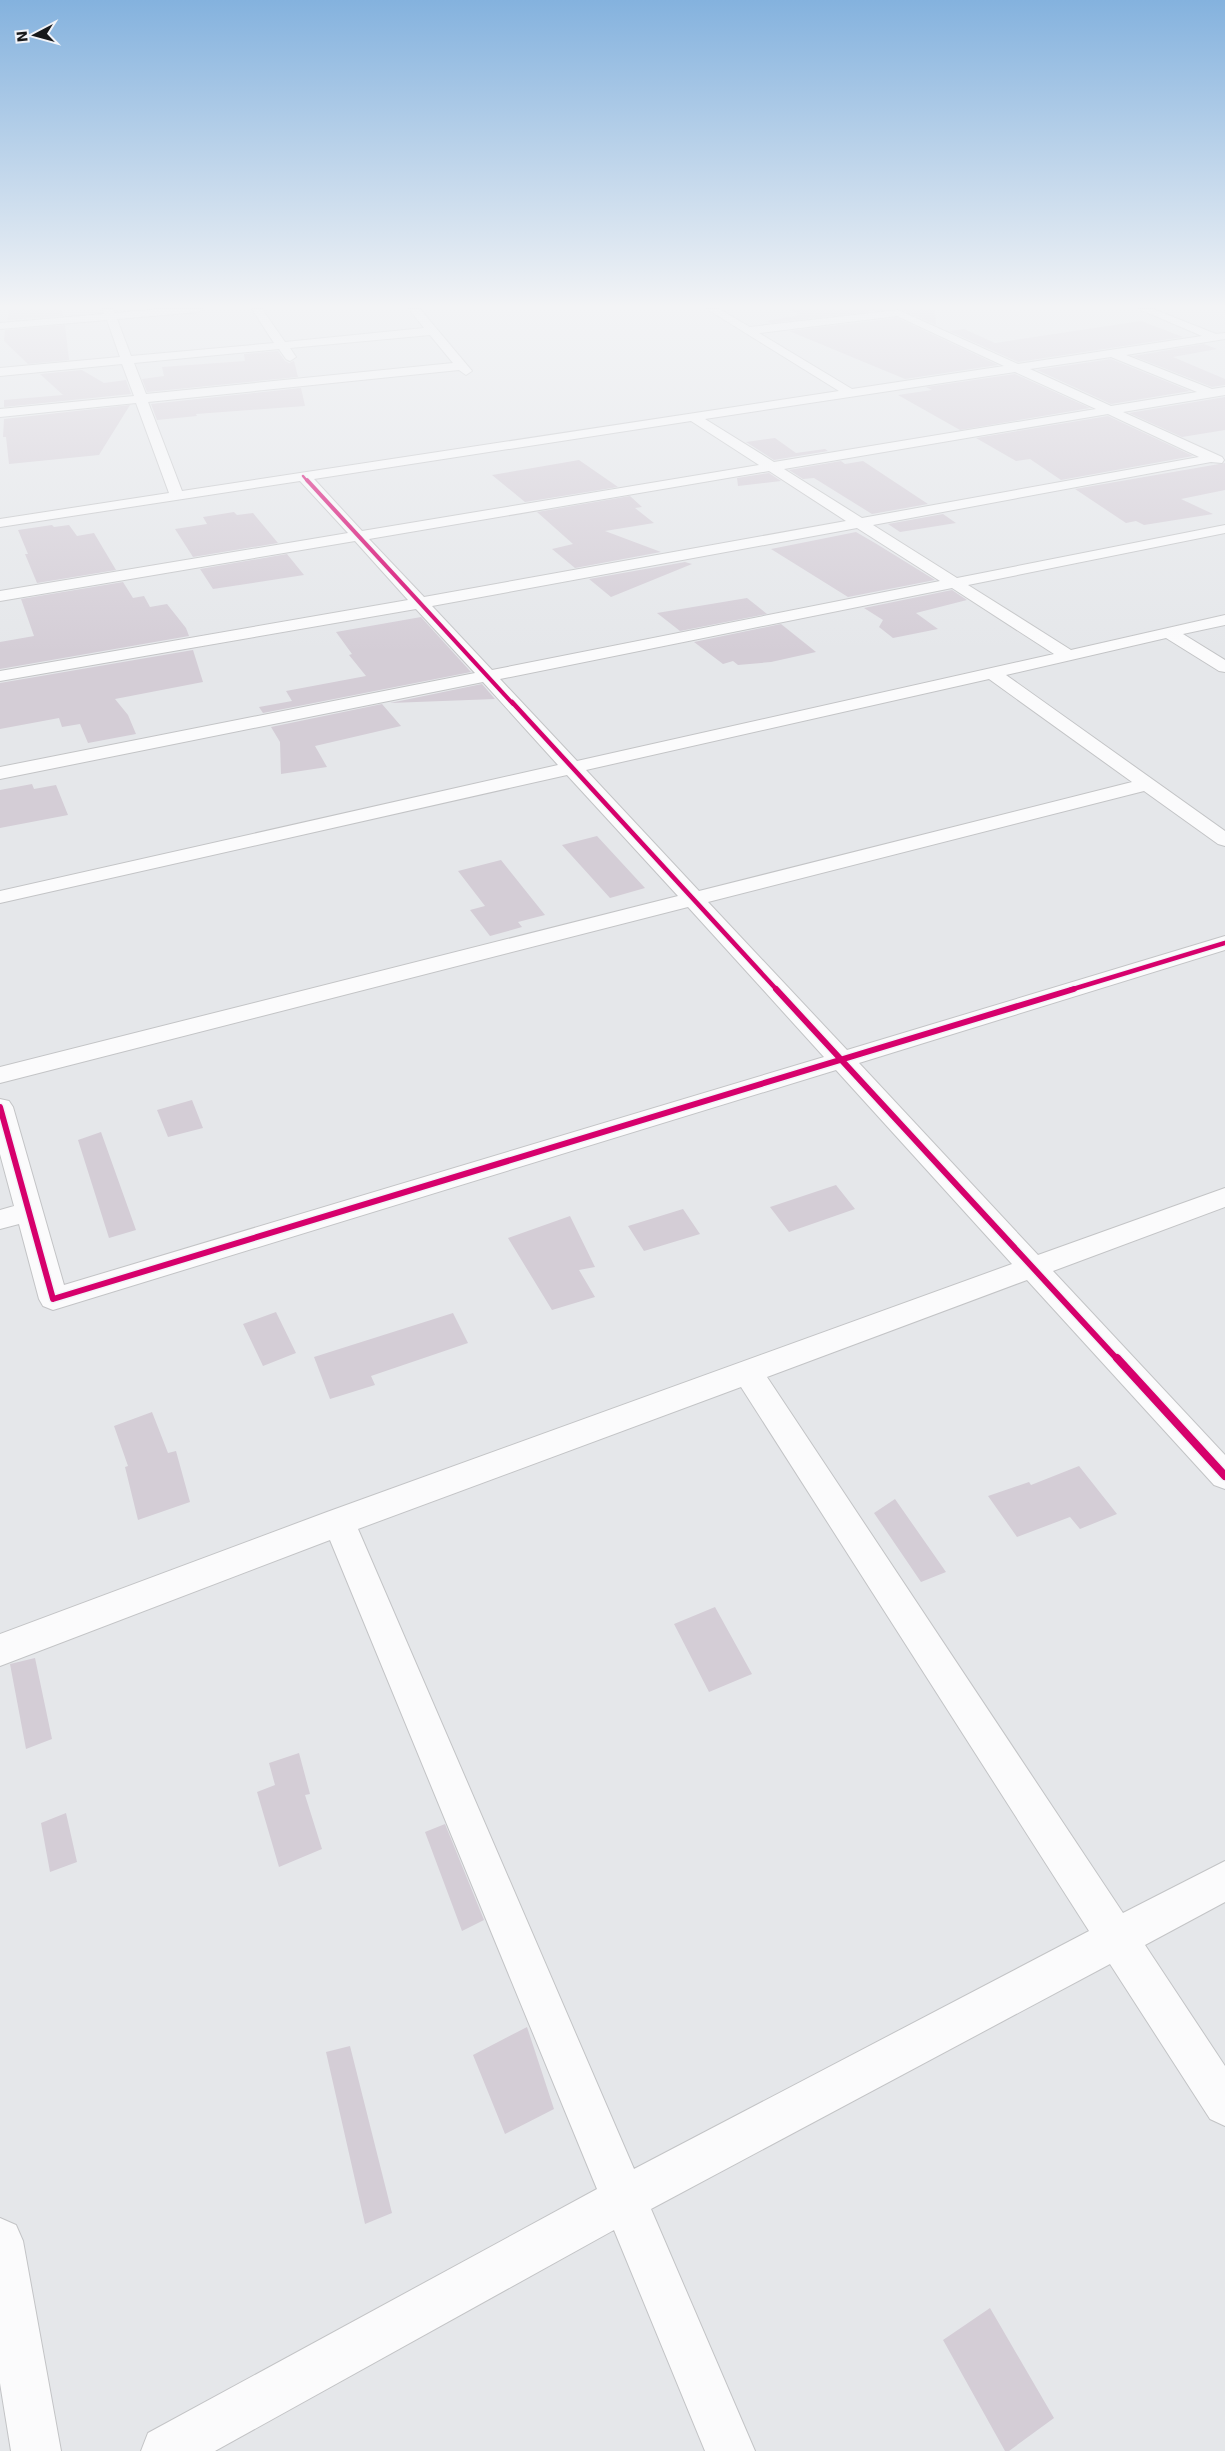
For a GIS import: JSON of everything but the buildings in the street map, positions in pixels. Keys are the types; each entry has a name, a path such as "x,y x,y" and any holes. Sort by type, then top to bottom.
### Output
{"street":[{"path":"152,423 177,496"},
{"path":"0,523 651,423"},
{"path":"703,423 1068,655"},
{"path":"0,596 1029,423"},
{"path":"1138,423 1219,461"},
{"path":"0,676 1219,461"},
{"path":"303,476 1225,1476"},
{"path":"0,773 1225,529"},
{"path":"0,897 1225,620"},
{"path":"1168,632 1225,667"},
{"path":"992,673 1225,840"},
{"path":"0,1075 1147,784"},
{"path":"0,1107 53,1299 1225,943"},
{"path":"0,1650 339,1522 1225,1197"},
{"path":"0,1220 28,1211"},
{"path":"747,1372 1225,2104"},
{"path":"339,1522 730,2451"},
{"path":"166,2451 624,2199 1225,1881"},
{"path":"0,2241 36,2451"}],"cycle path":[{"path":"303,476 1225,1476"},
{"path":"0,1107 53,1299 1225,943"}]}
